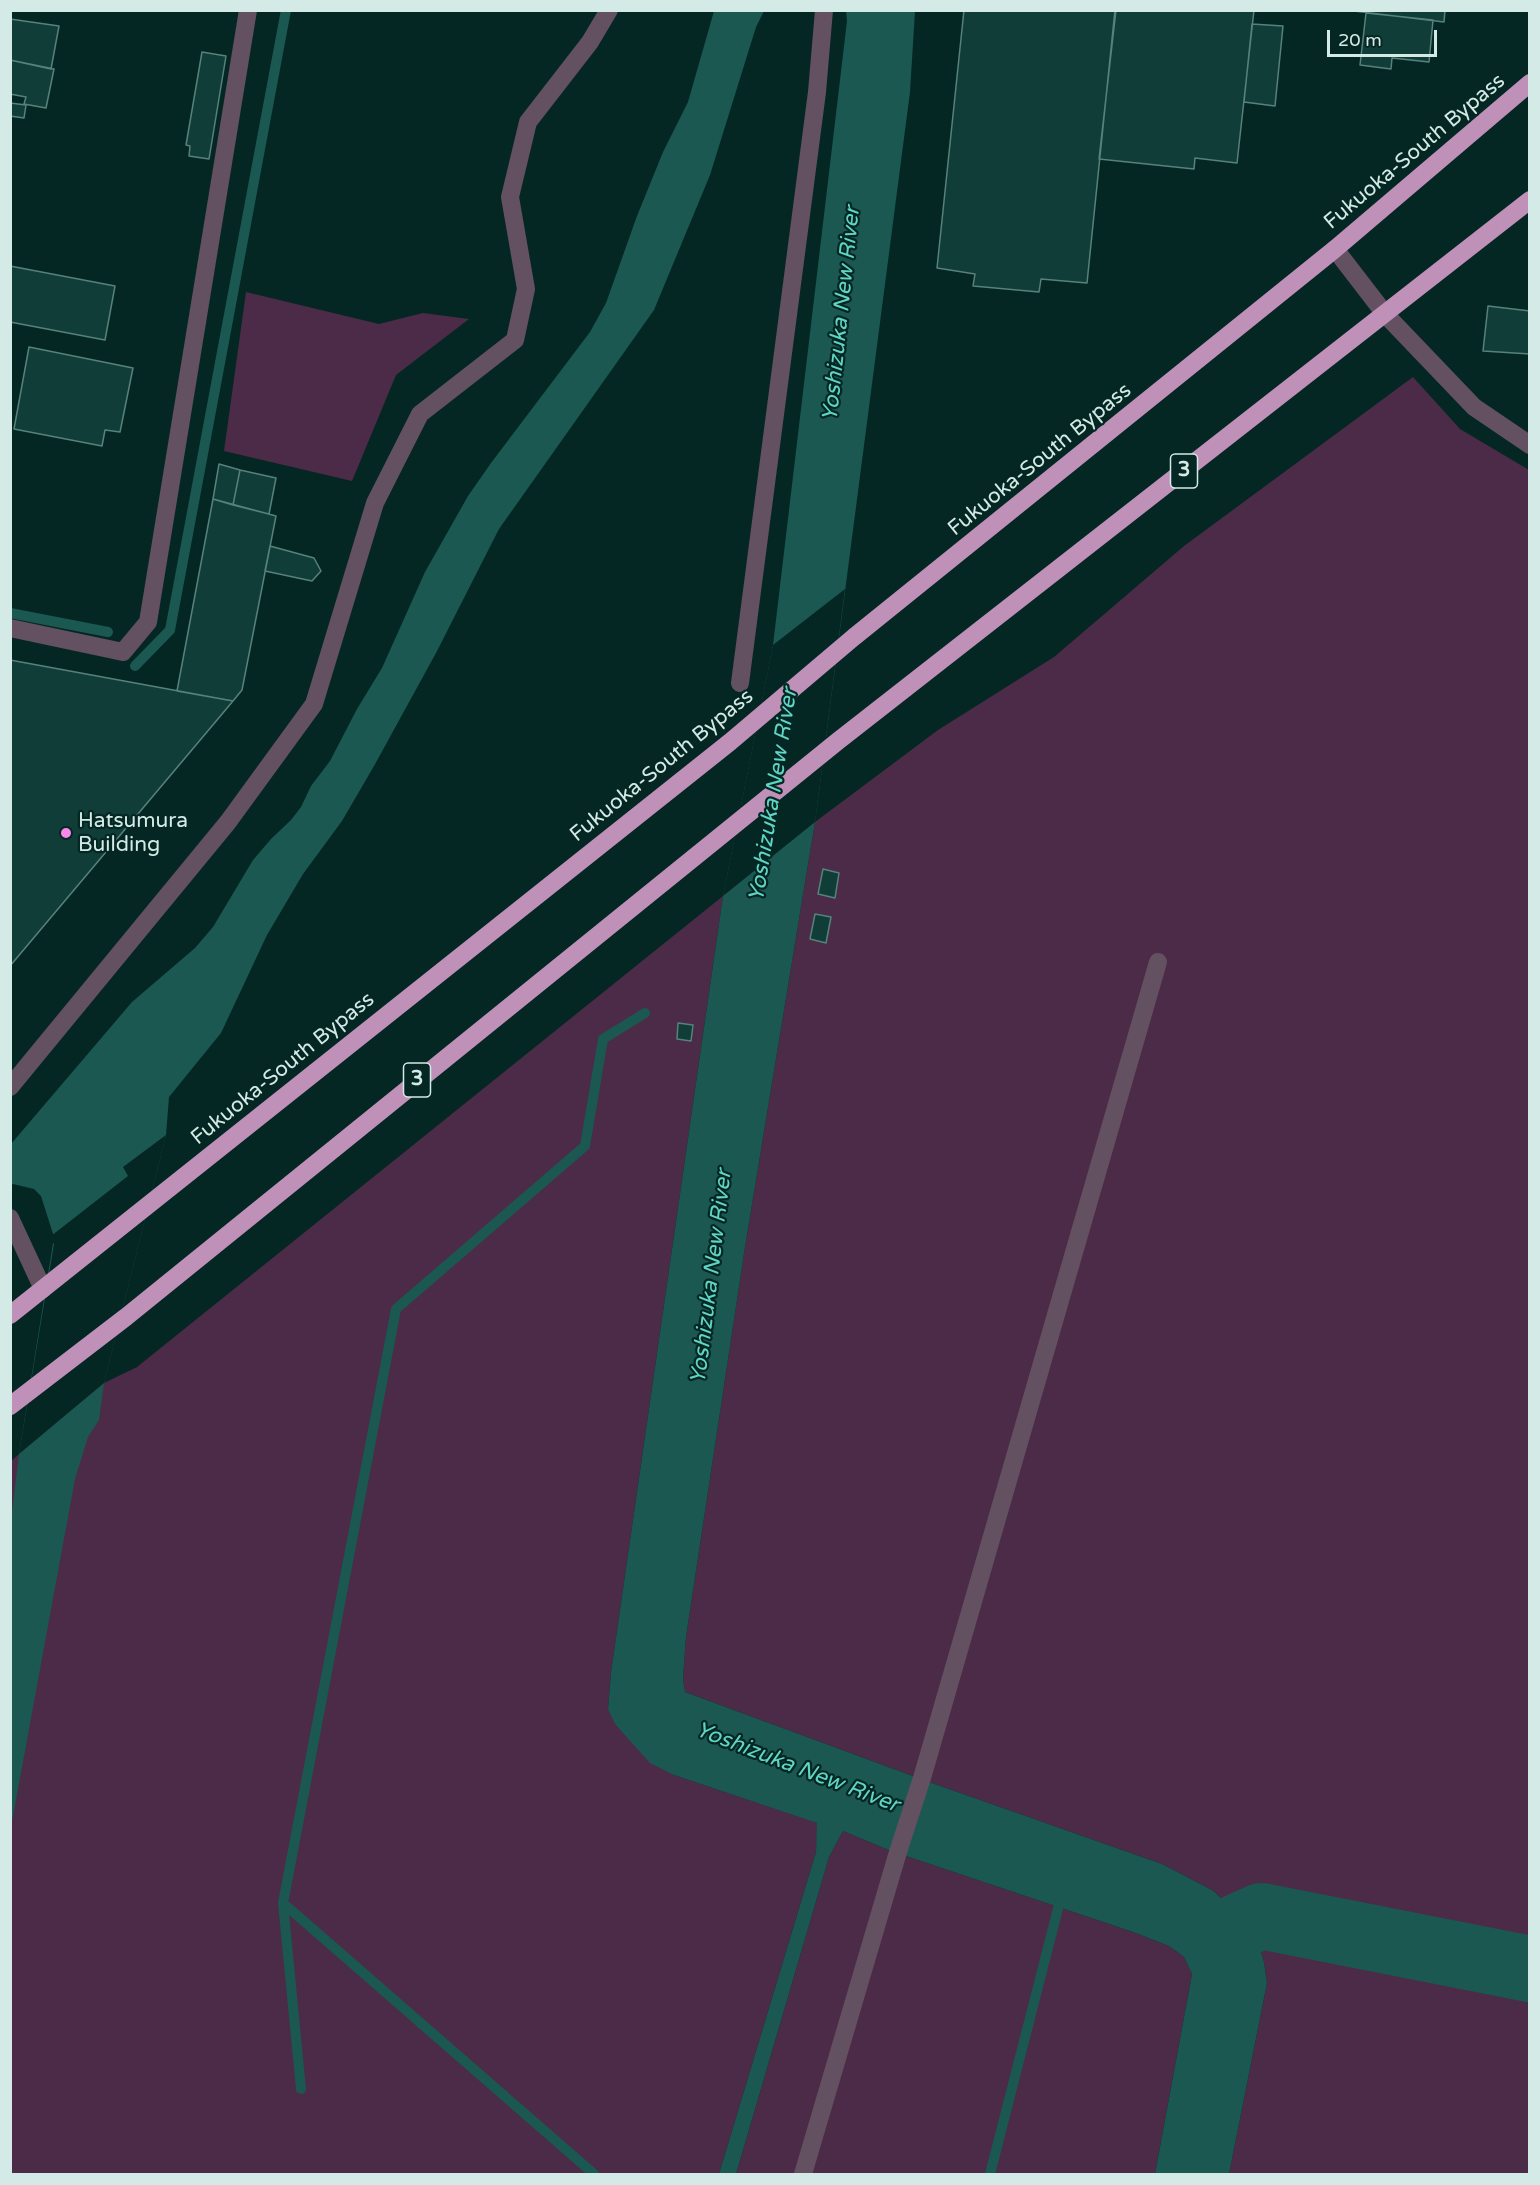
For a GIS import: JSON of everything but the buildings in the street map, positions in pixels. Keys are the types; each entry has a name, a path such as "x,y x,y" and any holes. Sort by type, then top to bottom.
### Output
{"highway":[{"name":"Fukuoka-South Bypass","path":"10,1315 730,742 854,637 1335,249 1530,83"},
{"name":"3","path":"16,1402 126,1317 838,741 1530,200"}],"street":[{"path":"10,628 123,652 148,622 248,10"},
{"path":"10,1087 228,822 314,704 375,503 420,414 515,340 526,289 510,197 528,122 590,42 609,10"},
{"path":"740,683 817,92 824,10"},
{"path":"1335,249 1385,314 1474,407 1530,445"},
{"path":"803,2175 922,1778 1158,962"},
{"path":"10,1218 43,1289"}],"shaded area":[{"path":"246,292 379,324 423,313 469,319 396,375 352,481 224,451"},
{"path":"1413,377 1460,429 1529,470 1529,2174 1229,2174 1267,1983 1257,1939 1247,1921 1212,1890 1162,1864 929,1782 685,1692 683,1678 686,1637 745,1247 815,822 938,730 1054,657 1184,546"},
{"path":"723,896 611,1672 608,1709 674,1775 818,1823 816,1852 719,2174 11,2174 11,1461 104,1383 137,1367"},
{"path":"843,1831 891,1851 1133,1932 1169,1946 1184,1957 1192,1974 1155,2174 736,2174 829,1857"}],"water":[{"path":"714,11 764,11 756,27 710,175 654,310 499,529 436,653 374,766 342,821 303,874 267,935 221,1033 169,1097 166,1135 104,1383 99,1420 88,1437 75,1479 11,1827 11,1519 19,1454 54,1237 41,1196 34,1189 11,1185 11,1144 132,1002 195,948 213,927 253,860 291,820 301,807 311,786 330,761 357,709 382,668 425,572 468,496 590,332 606,303 663,152 688,102"},
{"name":"Yoshizuka New River","path":"846,11 915,11 910,92 815,822 745,1247 686,1637 683,1678 685,1692 929,1782 1162,1864 1212,1890 1247,1921 1257,1939 1267,1983 1229,2174 1155,2174 1192,1974 1184,1957 1169,1946 1133,1932 891,1851 843,1831 829,1857 736,2174 719,2174 816,1852 817,1823 674,1775 650,1763 615,1724 608,1709 611,1672 723,896 773,645 847,21"},
{"path":"1297,1918 1529,1964 1529,1975 1296,1932"}],"pier":[{"path":"845,589 815,822 723,896 773,645"},
{"path":"166,1135 104,1383 19,1454 54,1244 51,1236 128,1176 123,1167"}],"waterway":[{"path":"135,666 170,630 286,10"},
{"path":"10,613 108,632"},
{"path":"594,2174 283,1903 396,1309 585,1146 603,1039 645,1013"},
{"path":"990,2174 1062,1893"},
{"path":"283,1903 301,2089"},
{"path":"1217,1936 1261,1916 1530,1969"},
{"path":"1235,1920 1290,1921 1309,1925"}],"place":[{"name":"Hatsumura Building","path":"66,833"}]}
